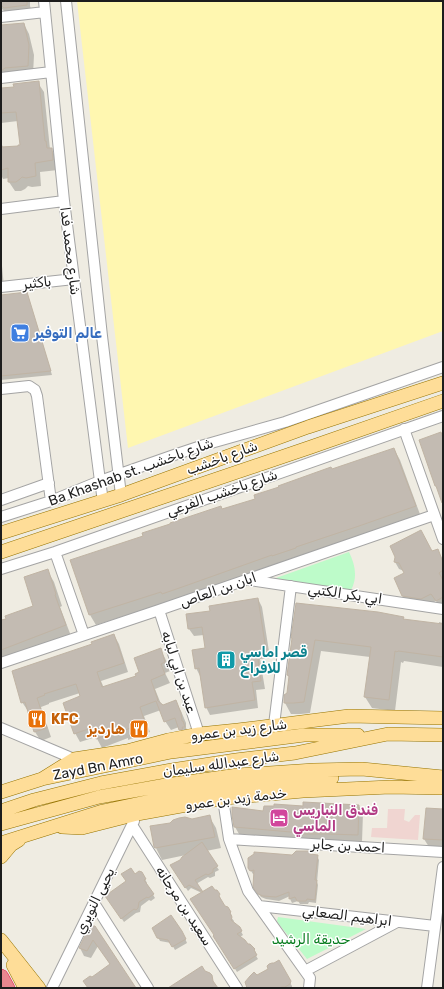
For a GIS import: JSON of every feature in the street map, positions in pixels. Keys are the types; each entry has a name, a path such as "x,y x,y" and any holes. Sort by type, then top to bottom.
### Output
{"highway":[{"path":"1,977 7,988"}],"main road":[{"name":"شارع باخشب","path":"1,533 121,495 308,427 443,383"},
{"name":"شارع باخشب","path":"1,552 443,401"},
{"name":"شارع زيد بن عمرو","path":"42,779 74,759 127,751 202,733 349,716 443,718"},
{"path":"202,733 216,747"},
{"name":"Zayd Bn Amro","path":"1,792 42,779 171,752 304,735 388,734"},
{"name":"شارع عبدالله سليمان","path":"1,811 34,800 101,783 172,770 236,760 295,754 388,734 443,735"},
{"path":"171,752 178,738"},
{"name":"شارع عبدالله سليمان","path":"1,824 99,797 166,785 238,776 314,770 362,769 443,777"},
{"path":"1,843 103,811 174,796 245,786 322,778 413,774"},
{"name":"خدمة زيد بن عمرو","path":"55,826 82,828 134,819 223,799 311,791 390,787 443,788"},
{"path":"1,857 10,846 25,836"},
{"path":"2,941 25,988"},
{"path":"2,941 39,988"}],"street":[{"name":"شارع محمد فدا","path":"44,1 64,201 103,501"},
{"name":"شارع محمد فدا","path":"66,1 102,336 121,495"},
{"path":"1,17 45,12"},
{"path":"1,78 51,72"},
{"path":"1,209 64,201"},
{"name":"باكثير","path":"1,287 74,279"},
{"name":"Ba Khashab st. شارع باخشب","path":"1,517 51,501 100,481 204,445 285,422 443,367"},
{"path":"1,389 29,386 35,390 51,501"},
{"path":"308,427 343,402"},
{"name":"شارع باخشب الفرعي","path":"1,569 55,552 443,416"},
{"path":"404,429 443,539"},
{"path":"266,462 271,476"},
{"path":"1,500 49,483"},
{"name":"ابان بن العاص","path":"1,663 434,515"},
{"path":"55,552 84,635"},
{"name":"ابي بكر الكتبي","path":"247,580 443,609"},
{"path":"274,725 291,586"},
{"name":"عبد بن ابي لبابه","path":"159,610 202,733"},
{"path":"1,728 74,759"},
{"path":"223,799 229,839 248,891 310,978 309,988"},
{"name":"يحيى النويري","path":"52,988 134,819"},
{"name":"سعيد بن مرجانه","path":"134,819 237,988"},
{"name":"احمد بن جابر","path":"229,839 443,852"},
{"path":"427,988 443,867"},
{"path":"94,903 148,988"},
{"name":"ابراهيم الصعابي","path":"259,906 435,926"},
{"path":"305,971 397,922"}],"shaded area":[{"path":"388,809 405,809 404,820 409,822 415,815 420,815 418,840 371,837 372,828 387,828"}],"sand":[{"path":"77,1 443,1 443,331 128,448"}],"green space":[{"path":"349,552 355,571 351,590 276,579 276,578"},
{"name":"حديقة الرشيد","path":"278,917 366,929 307,959 278,923"}],"building":[{"path":"1,1 27,1 27,5 4,8 1,5"},
{"path":"24,23 29,45 28,66 5,68 1,71 1,25"},
{"path":"39,81 45,141 47,148 52,148 53,160 35,163 36,176 26,178 22,177 16,182 8,182 8,168 1,170 1,147 20,145 16,112 1,113 1,88 14,87 13,84"},
{"name":"عالم التوفير","path":"27,292 51,371 1,376 1,295"},
{"path":"441,432 443,439 443,503 435,486 419,440"},
{"path":"394,448 416,506 162,594 161,592 89,615 70,560 143,536 142,533 221,506 222,509 255,499 254,495 279,487 278,486 331,467 332,469"},
{"path":"421,530 432,551 438,549 443,562 443,570 439,573 443,580 443,597 436,601 431,594 421,599 402,596 394,578 404,573 399,563 394,562 395,557 390,546"},
{"path":"48,569 56,594 55,595 66,625 1,650 1,620 6,619 5,616 33,606 24,577"},
{"name":"قصر اماسي للافراح","path":"258,598 266,650 257,651 261,681 252,682 255,700 205,708 199,668 195,669 192,650 205,648 202,627 188,629 186,614 210,611 209,606"},
{"path":"296,603 378,612 404,617 403,619 443,624 443,657 395,651 389,700 364,697 371,647 315,640 304,702 284,703 284,695 287,693 289,676 287,675"},
{"path":"114,634 124,663 97,672 102,687 136,676 135,674 139,672 134,658 161,648 165,662 161,664 165,674 151,680 157,700 163,705 176,700 185,727 182,727 183,729 179,730 175,718 164,722 156,701 140,707 145,723 96,739 91,728 74,734 63,703 80,696 76,684 44,694 45,695 37,698 47,728 34,732 25,702 21,703 12,671 92,644 91,642"},
{"path":"303,802 359,805 358,835 302,834 234,827 232,807 263,811 264,806 274,806 274,804 303,806"},
{"path":"426,808 443,809 443,840 423,839"},
{"path":"210,815 215,837 154,847 150,826 170,823 179,818 185,817 192,819"},
{"path":"202,842 218,866 213,869 213,872 195,880 203,892 189,885 185,888 170,865 180,860"},
{"path":"296,851 309,851 310,854 318,855 315,880 317,880 315,900 307,899 306,901 297,901 295,897 289,899 289,892 276,897 258,894 253,886 254,870 250,871 248,868 248,858 254,854 254,852 292,855"},
{"path":"131,868 135,874 139,871 142,872 146,879 144,880 154,894 139,902 136,910 134,909 121,919 105,896 126,881 121,874"},
{"path":"212,886 220,894 219,896 225,906 228,907 231,912 231,920 240,927 242,931 237,934 255,949 254,950 257,955 234,969 190,899"},
{"path":"171,915 186,939 172,947 168,940 157,938 152,928"},
{"path":"90,926 95,926 136,988 88,988 83,981 90,976 92,977 110,964 93,940 87,951 79,948"},
{"path":"279,960 291,981 290,984 279,988 247,988 245,982 254,972 257,975 268,969 267,966 269,964"},
{"path":"202,966 205,971 212,975 213,981 218,988 168,988"}],"place":[{"name":"عالم التوفير","path":"20,333"},
{"name":"قصر اماسي للافراح","path":"226,660"},
{"name":"KFC","path":"37,719"},
{"name":"هارديز","path":"139,729"},
{"name":"فندق النباريس الماسي","path":"279,818"}]}
